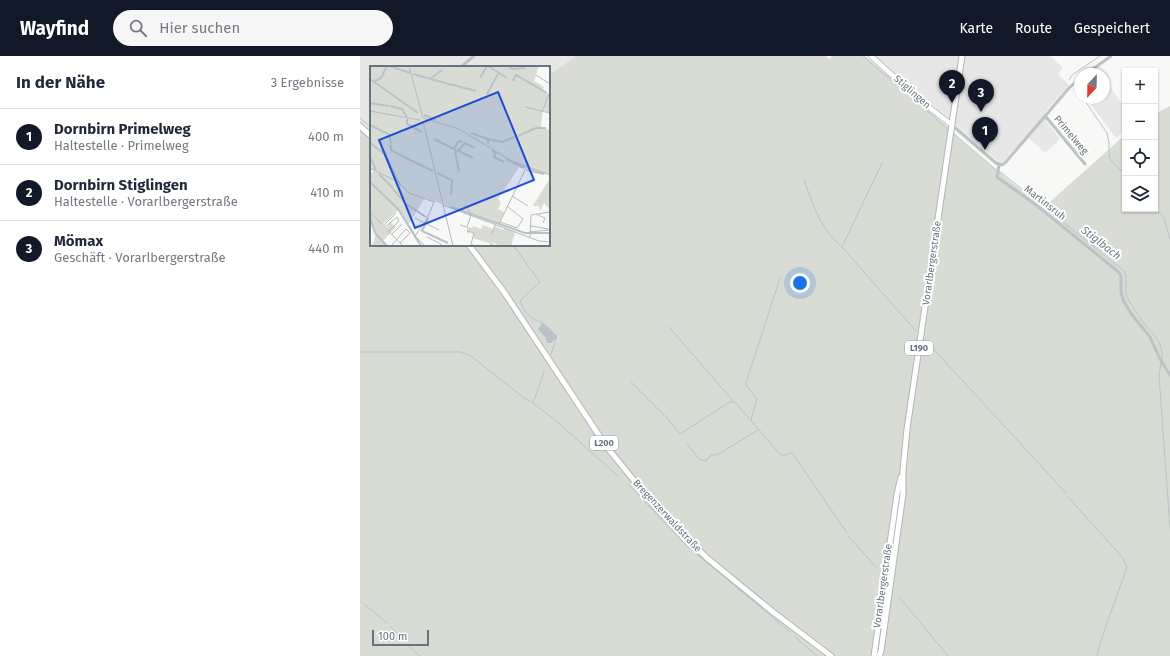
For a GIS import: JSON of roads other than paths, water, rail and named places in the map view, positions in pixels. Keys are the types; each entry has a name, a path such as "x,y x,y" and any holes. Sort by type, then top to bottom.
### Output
{"main road":[{"name":"Stiglingen","path":"872,56 921,101 952,126"},
{"name":"Vorarlbergerstraße","path":"880,654 903,494 903,470 912,393 962,56"},
{"path":"360,126 370,135"},
{"name":"Bregenzerwaldstraße","path":"470,246 504,292 606,446 653,504 707,558 773,612 831,656"},
{"name":"Vorarlbergerstraße","path":"873,655 897,494 903,470"}],"street":[{"path":"462,66 474,56"},
{"path":"1094,68 1111,56"},
{"name":"Primelweg","path":"999,166 1005,163 1074,83"},
{"name":"Primelweg","path":"1046,117 1085,164"},
{"path":"952,126 999,166"},
{"name":"Martinsruh","path":"999,166 997,177 1036,205 1116,269 1121,277 1121,292 1123,300 1132,315 1150,337 1160,360 1170,375"}],"waterway":[{"name":"Stiglbach","path":"863,56 949,130"},
{"path":"1069,80 1072,75 1100,56"},
{"path":"1087,104 1107,133 1110,159 1122,172"},
{"path":"360,118 370,126"},
{"name":"Stiglbach","path":"953,133 995,169 1124,271 1126,277 1127,296 1136,312 1158,341 1161,349 1162,360"},
{"path":"882,163 842,247 916,331"},
{"path":"804,180 822,224 841,246"},
{"path":"1158,211 1164,218 1170,239"},
{"path":"514,246 540,282 520,301 523,308 529,315 543,323"},
{"path":"751,420 757,399 746,383 780,278"},
{"path":"669,327 734,402"},
{"path":"551,354 556,339"},
{"path":"926,341 1066,493"},
{"path":"360,352 461,352 471,356 524,398 533,403"},
{"name":"Stiglbach","path":"1161,363 1159,376 1170,528"},
{"path":"544,372 533,403 554,419 618,476"},
{"path":"631,382 666,417 680,434 730,402 735,402 778,452 783,456 790,453 793,454 847,533"},
{"path":"687,444 700,460 706,461 711,455 717,455 758,430"},
{"path":"629,485 687,546 790,632"},
{"path":"1068,497 1123,558 1127,567 1100,643 1097,656"},
{"path":"848,536 876,567"},
{"path":"900,598 948,656"},
{"path":"364,604 387,623"},
{"path":"390,626 405,641"},
{"path":"795,637 817,656"},
{"path":"407,644 420,656"}],"place":[{"name":"Dornbirn Stiglingen","path":"952,103"},
{"name":"Mömax","path":"981,112"},
{"name":"Dornbirn Primelweg","path":"985,150"}]}
